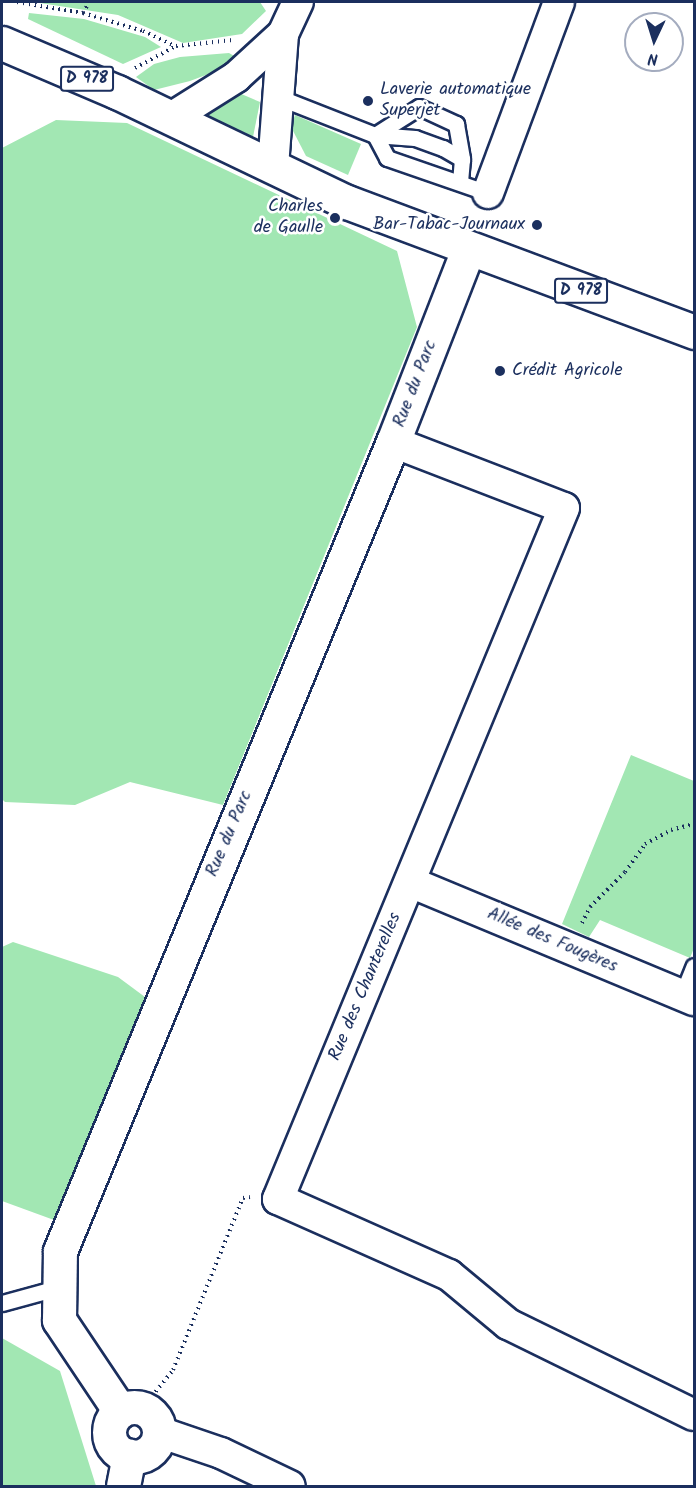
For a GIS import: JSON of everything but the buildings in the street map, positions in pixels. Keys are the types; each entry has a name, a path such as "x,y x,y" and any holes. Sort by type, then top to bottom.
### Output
{"street":[{"path":"273,167 283,34 298,2"},
{"path":"488,193 559,2"},
{"path":"171,118 236,77 283,34"},
{"name":"D 978","path":"2,43 171,118 347,202 468,250 694,332"},
{"path":"236,77 278,98"},
{"name":"Rue du Parc","path":"141,1417 59,1320 57,1288 60,1251 73,1213 393,442 468,250"},
{"name":"Rue des Chanterelles","path":"278,1199 564,508 393,442"},
{"name":"Allée des Fougères","path":"410,882 688,998"},
{"path":"278,1199 449,1275 508,1324 694,1415"},
{"path":"141,1417 146,1454 126,1471 110,1436 112,1421 141,1417 290,1486"}],"lane":[{"path":"276,2 283,10 283,34"},
{"path":"278,98 375,135 416,138 462,159"},
{"path":"375,135 419,107 456,124 462,159 460,181"},
{"path":"375,135 387,158 447,181 460,181 488,193"},
{"path":"688,998 694,966"},
{"path":"2,1303 57,1288"}],"path":[{"path":"17,2 83,13 143,31 176,46"},
{"path":"83,13 89,2"},
{"path":"131,72 176,46 241,39"},
{"path":"569,948 590,907 625,872 645,844 671,830 694,824"},
{"path":"141,1417 172,1370 243,1198 278,1199"}],"green space":[{"path":"33,2 260,2 266,11 242,34 183,43 118,15"},
{"path":"29,13 84,19 145,37 161,47 123,64 28,19"},
{"path":"229,53 236,57 227,67 190,81 154,90 136,77 154,64 180,57"},
{"path":"239,93 260,102 253,137 207,115"},
{"path":"295,115 361,144 348,175 306,156 291,127"},
{"path":"56,120 127,123 397,251 417,327 223,805 130,782 75,805 5,802 2,799 2,148"},
{"path":"631,755 694,781 694,948 690,958 600,920 589,937 562,924"},
{"path":"13,942 118,977 145,997 54,1220 2,1201 2,947"},
{"path":"2,1338 60,1371 96,1486 2,1486"}],"place":[{"name":"Laverie automatique Superjet","path":"368,101"},
{"name":"Charles de Gaulle","path":"335,218"},
{"name":"Bar-Tabac-Journaux","path":"537,225"},
{"name":"Crédit Agricole","path":"500,371"}]}
